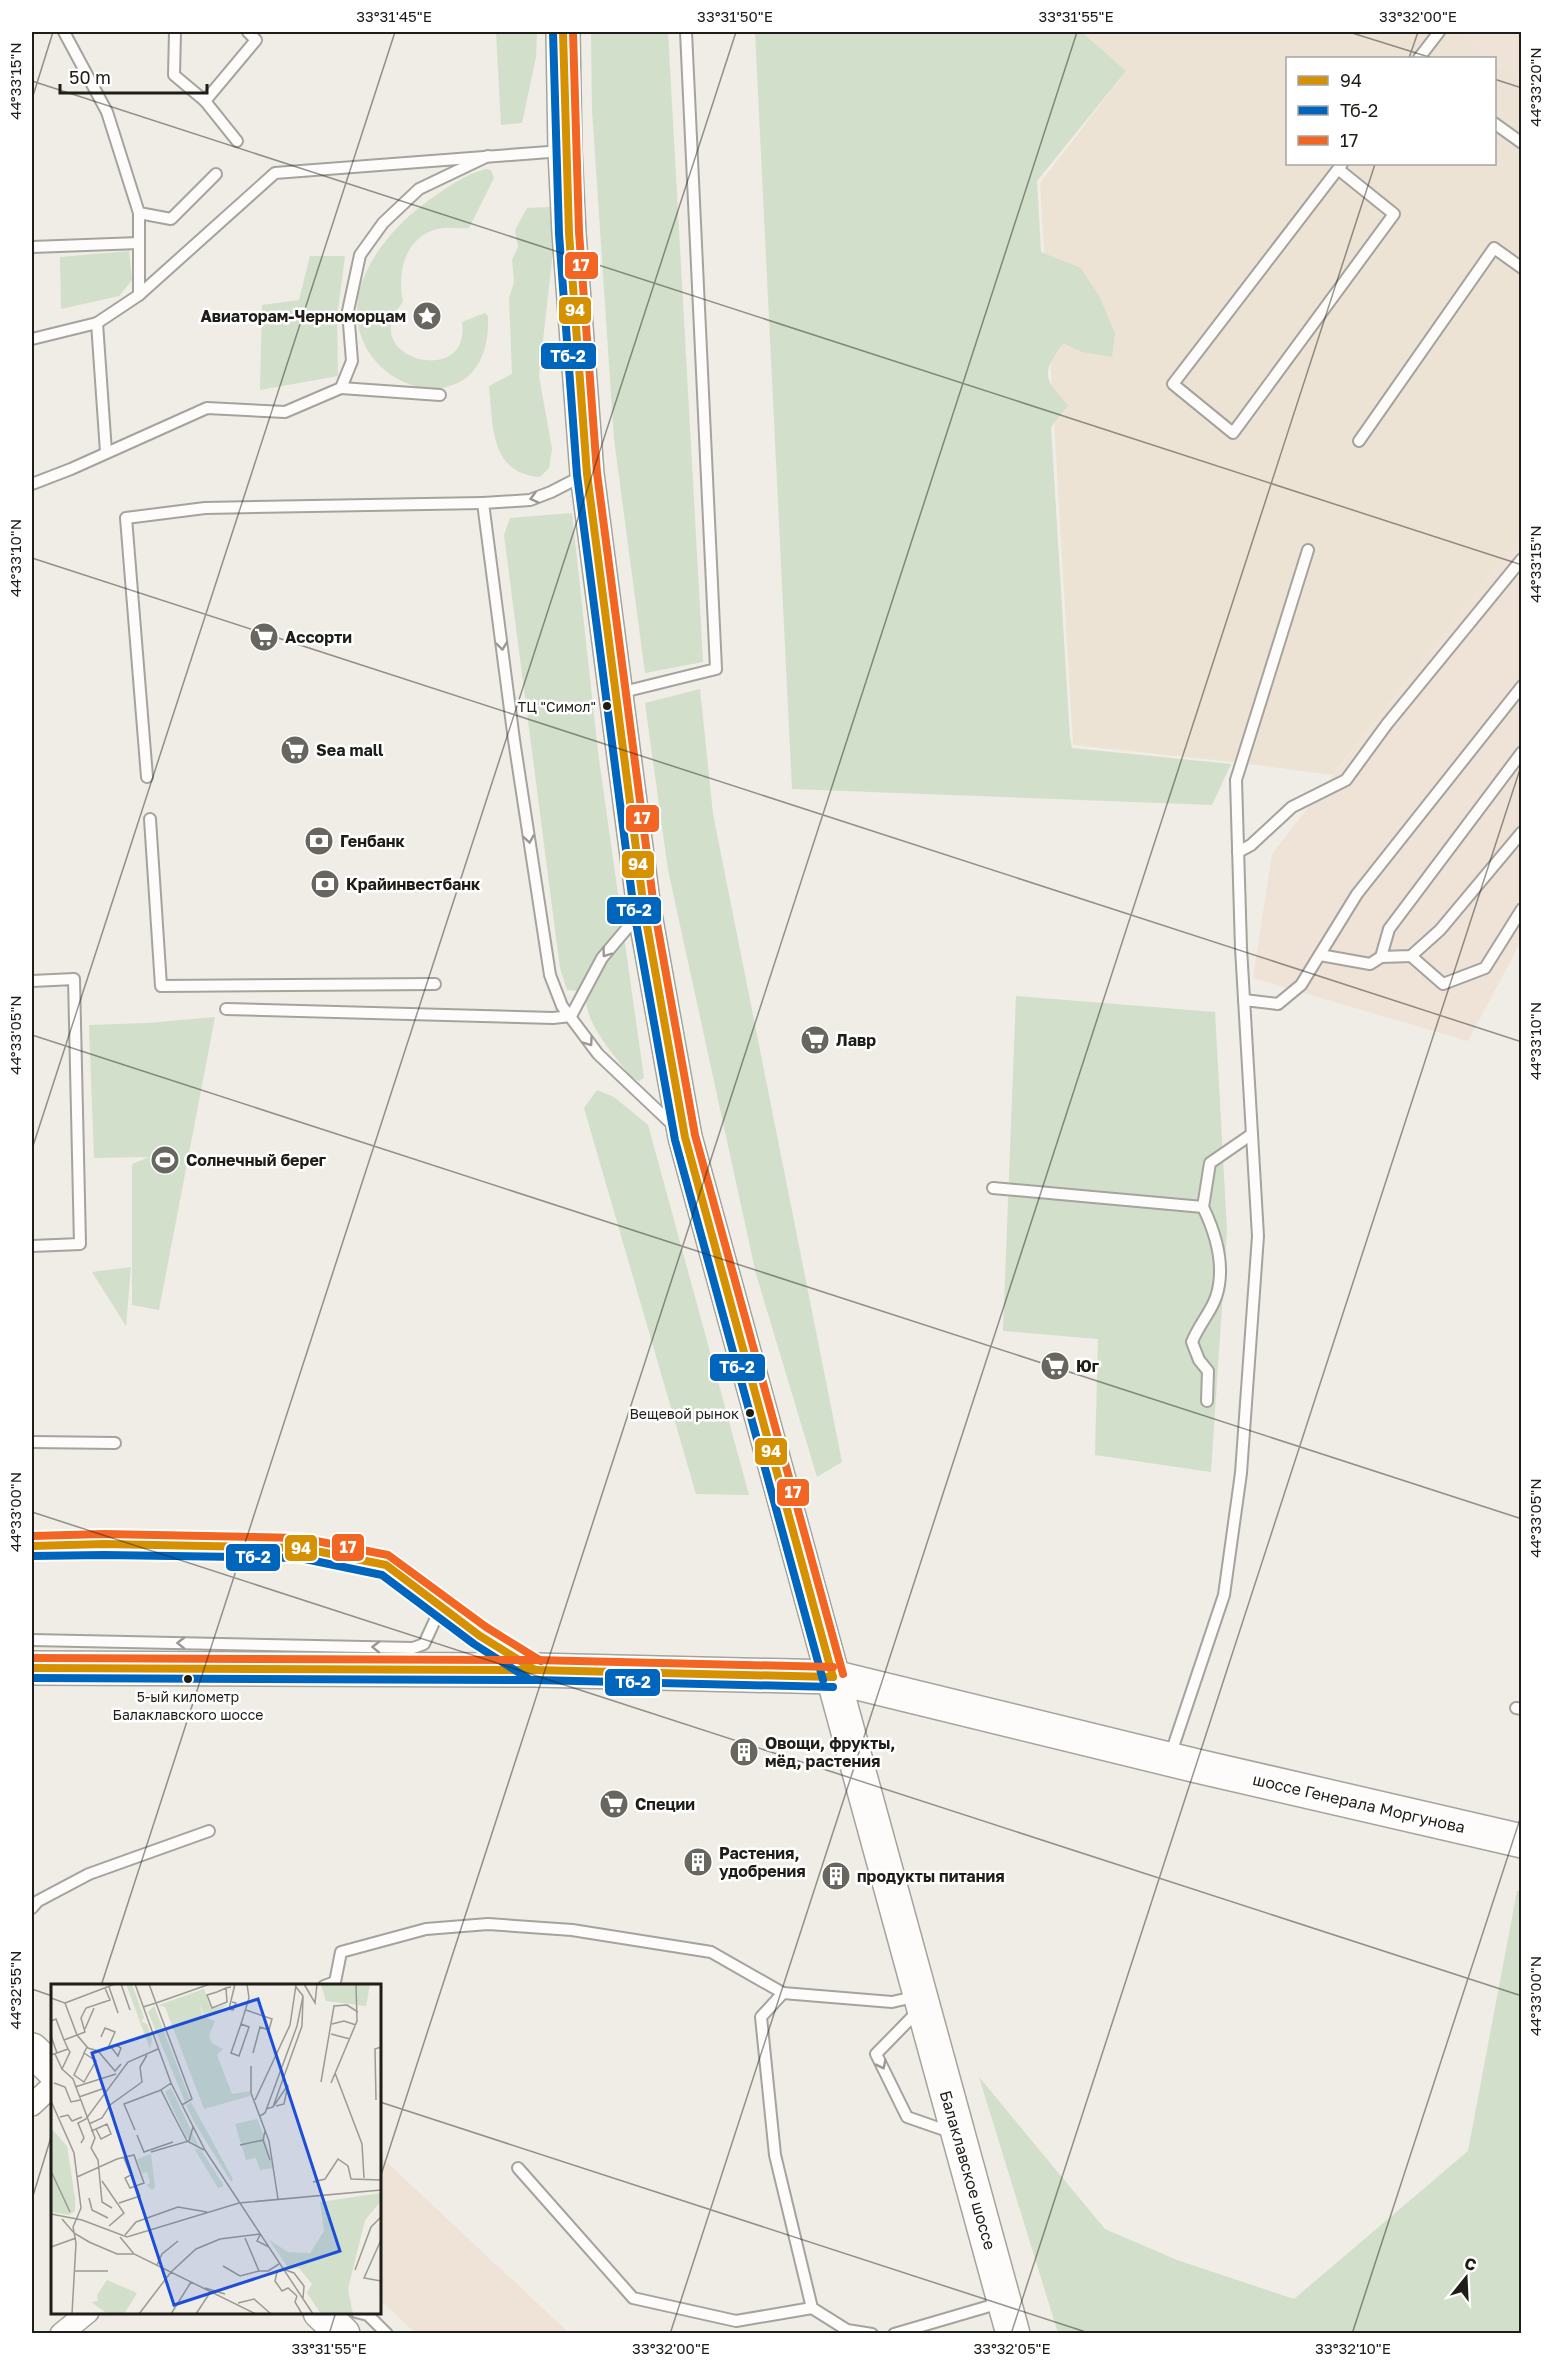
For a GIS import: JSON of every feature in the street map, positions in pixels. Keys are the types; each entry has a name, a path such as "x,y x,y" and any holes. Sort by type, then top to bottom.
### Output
{"main road":[{"name":"Балаклавское шоссе","path":"563,32 565,151 587,474 644,909 685,1137 1013,2334"},
{"name":"шоссе Генерала Моргунова","path":"32,1668 535,1670 833,1677 1183,1763 1521,1841"},
{"path":"32,2050 51,2068"},
{"path":"321,2314 343,2334"}],"street":[{"path":"32,2105 51,2087"},
{"path":"61,2334 87,2314"}],"lane":[{"path":"64,32 106,112 139,213 139,295"},
{"path":"175,32 174,75 205,101 237,141"},
{"path":"205,101 256,40 248,32"},
{"path":"616,693 716,669 686,32"},
{"path":"1420,57 1438,32"},
{"path":"1496,124 1521,143"},
{"path":"32,339 97,323 139,295 275,173 565,151"},
{"path":"340,388 352,361 348,311 360,255 383,223 419,189 488,156"},
{"path":"1340,166 1394,214 1233,433 1173,384 1340,166"},
{"path":"139,213 171,219 216,174"},
{"path":"32,247 139,243"},
{"path":"1359,441 1494,248 1521,268"},
{"path":"97,323 106,452"},
{"path":"32,484 207,408 285,411 340,388 440,395"},
{"path":"147,777 126,518 205,508 483,504 530,500 587,474"},
{"path":"483,504 514,740 550,975 562,1006 598,1054 685,1137"},
{"path":"1183,1763 1224,1595 1241,1473 1258,1236 1244,1000 1236,780 1308,550"},
{"path":"1238,852 1251,845 1292,807 1346,780 1387,724 1521,559"},
{"path":"1244,1000 1278,1004 1301,985 1357,894 1521,686"},
{"path":"1381,957 1389,929 1521,752"},
{"path":"150,819 161,986 435,984"},
{"path":"1320,955 1370,964 1381,957 1412,956 1440,930 1521,832"},
{"path":"571,1016 602,958 644,909"},
{"path":"1412,956 1443,984 1485,968 1521,909"},
{"path":"32,981 74,979 80,1244 32,1246"},
{"path":"226,1009 553,1018 571,1016"},
{"path":"1207,1401 1208,1371 1199,1360 1192,1342 1197,1328 1216,1298 1220,1262 1213,1228 1203,1207 1210,1162 1252,1134"},
{"path":"993,1188 1203,1207"},
{"path":"32,1442 115,1443"},
{"path":"32,1546 104,1544 301,1548 386,1565 480,1636 535,1670"},
{"path":"32,1640 413,1648 424,1644 441,1607"},
{"path":"32,1908 38,1901 89,1874 209,1831"},
{"path":"330,1984 335,1982 341,1952 426,1929 488,1924 572,1930 711,1952 783,1993 892,2002 921,2001"},
{"path":"783,1993 761,2017 762,2028 775,2155 812,2308"},
{"path":"921,2001 876,2054 907,2117 959,2136"},
{"path":"518,2169 633,2298 736,2321 812,2308 847,2330 872,2334"},
{"path":"894,2334 1004,2302"},
{"path":"362,2314 368,2315 387,2334"}],"shaded area":[{"path":"1082,32 1465,32 1462,38 1487,57 1286,57 1286,165 1496,165 1496,64 1521,84 1521,536 1333,775 1073,745 1040,183 1126,71"},
{"path":"1465,32 1521,32 1521,84 1496,64 1496,57 1487,57 1461,38"},
{"path":"1521,536 1521,941 1468,1041 1253,978 1272,854"},
{"path":"381,2157 569,2333 415,2333 381,2301"}],"green space":[{"path":"496,32 537,32 536,57 522,123 501,125"},
{"path":"591,32 668,32 703,662 645,673 614,439 592,109"},
{"path":"755,32 1082,32 1126,71 1037,181 1041,252 1081,268 1099,296 1115,333 1112,357 1082,352 1063,343 1048,369 1050,382 1068,405 1051,427 1070,738 1072,748 1231,764 1212,805 792,789"},
{"path":"486,169 491,170 494,178 469,228 437,229 417,240 410,248 402,269 403,302 392,322 393,338 402,351 418,359 435,360 450,355 460,343 462,322 485,313 488,316 481,360 458,383 428,388 397,378 371,355 358,321 364,278 396,229 404,221 451,185"},
{"path":"551,207 555,233 539,376 552,449 549,468 540,477 523,474 511,467 503,457 493,430 489,386 512,374 509,298 514,282 512,260 518,247 515,230 527,208"},
{"path":"129,251 132,280 119,296 61,309 60,257"},
{"path":"310,256 345,256 337,318 338,376 260,390 262,305 299,300"},
{"path":"572,513 598,752 644,1078 639,1081 631,1077 602,1039 590,1018 586,997 579,991 567,990 560,968 504,535 510,518"},
{"path":"700,689 713,814 842,1462 817,1477 756,1274 668,870 645,703"},
{"path":"1016,996 1215,1012 1227,1231 1211,1472 1095,1455 1098,1339 1003,1331"},
{"name":"Солнечный берег","path":"215,1017 159,1310 132,1305 132,1164 149,1157 94,1158 89,1025"},
{"path":"597,1090 614,1097 648,1125 749,1495 696,1494 584,1108"},
{"path":"131,1267 126,1326 92,1272"},
{"path":"1517,1891 1522,1892 1521,2333 1058,2333 979,2077 1105,2229 1177,2260 1294,2299 1468,2151"}],"transit line":[{"name":"Тб-2","path":"553,32 559,234 577,475 634,911 675,1140 823,1680"},
{"name":"94","path":"563,32 569,233 587,474 644,909 685,1137 833,1677"},
{"name":"17","path":"573,32 579,232 597,473 654,907 695,1135 843,1674"},
{"name":"17","path":"32,1536 104,1534 301,1538 388,1555 486,1627 541,1661"},
{"name":"94","path":"32,1546 104,1544 301,1548 386,1565 480,1636 535,1670"},
{"name":"Тб-2","path":"32,1556 300,1558 382,1575 474,1644 529,1679"},
{"name":"17","path":"32,1658 535,1660 833,1667"},
{"name":"94","path":"32,1668 535,1670 833,1677"},
{"name":"Тб-2","path":"32,1678 535,1680 833,1687"}],"place":[{"name":"Авиаторам-Черноморцам","path":"427,316"},
{"name":"Ассорти","path":"264,637"},
{"name":"ТЦ \"Симол\"","path":"607,706"},
{"name":"Sea mall","path":"295,750"},
{"name":"Генбанк","path":"319,841"},
{"name":"Крайинвестбанк","path":"325,884"},
{"name":"Лавр","path":"815,1040"},
{"name":"Солнечный берег","path":"165,1160"},
{"name":"Юг","path":"1055,1366"},
{"name":"Вещевой рынок","path":"750,1413"},
{"name":"5-ый километр Балаклавского шоссе","path":"188,1679"},
{"name":"Овощи, фрукты, мёд, растения","path":"744,1752"},
{"name":"Специи","path":"614,1804"},
{"name":"Растения, удобрения","path":"698,1862"},
{"name":"продукты питания","path":"836,1876"}]}
